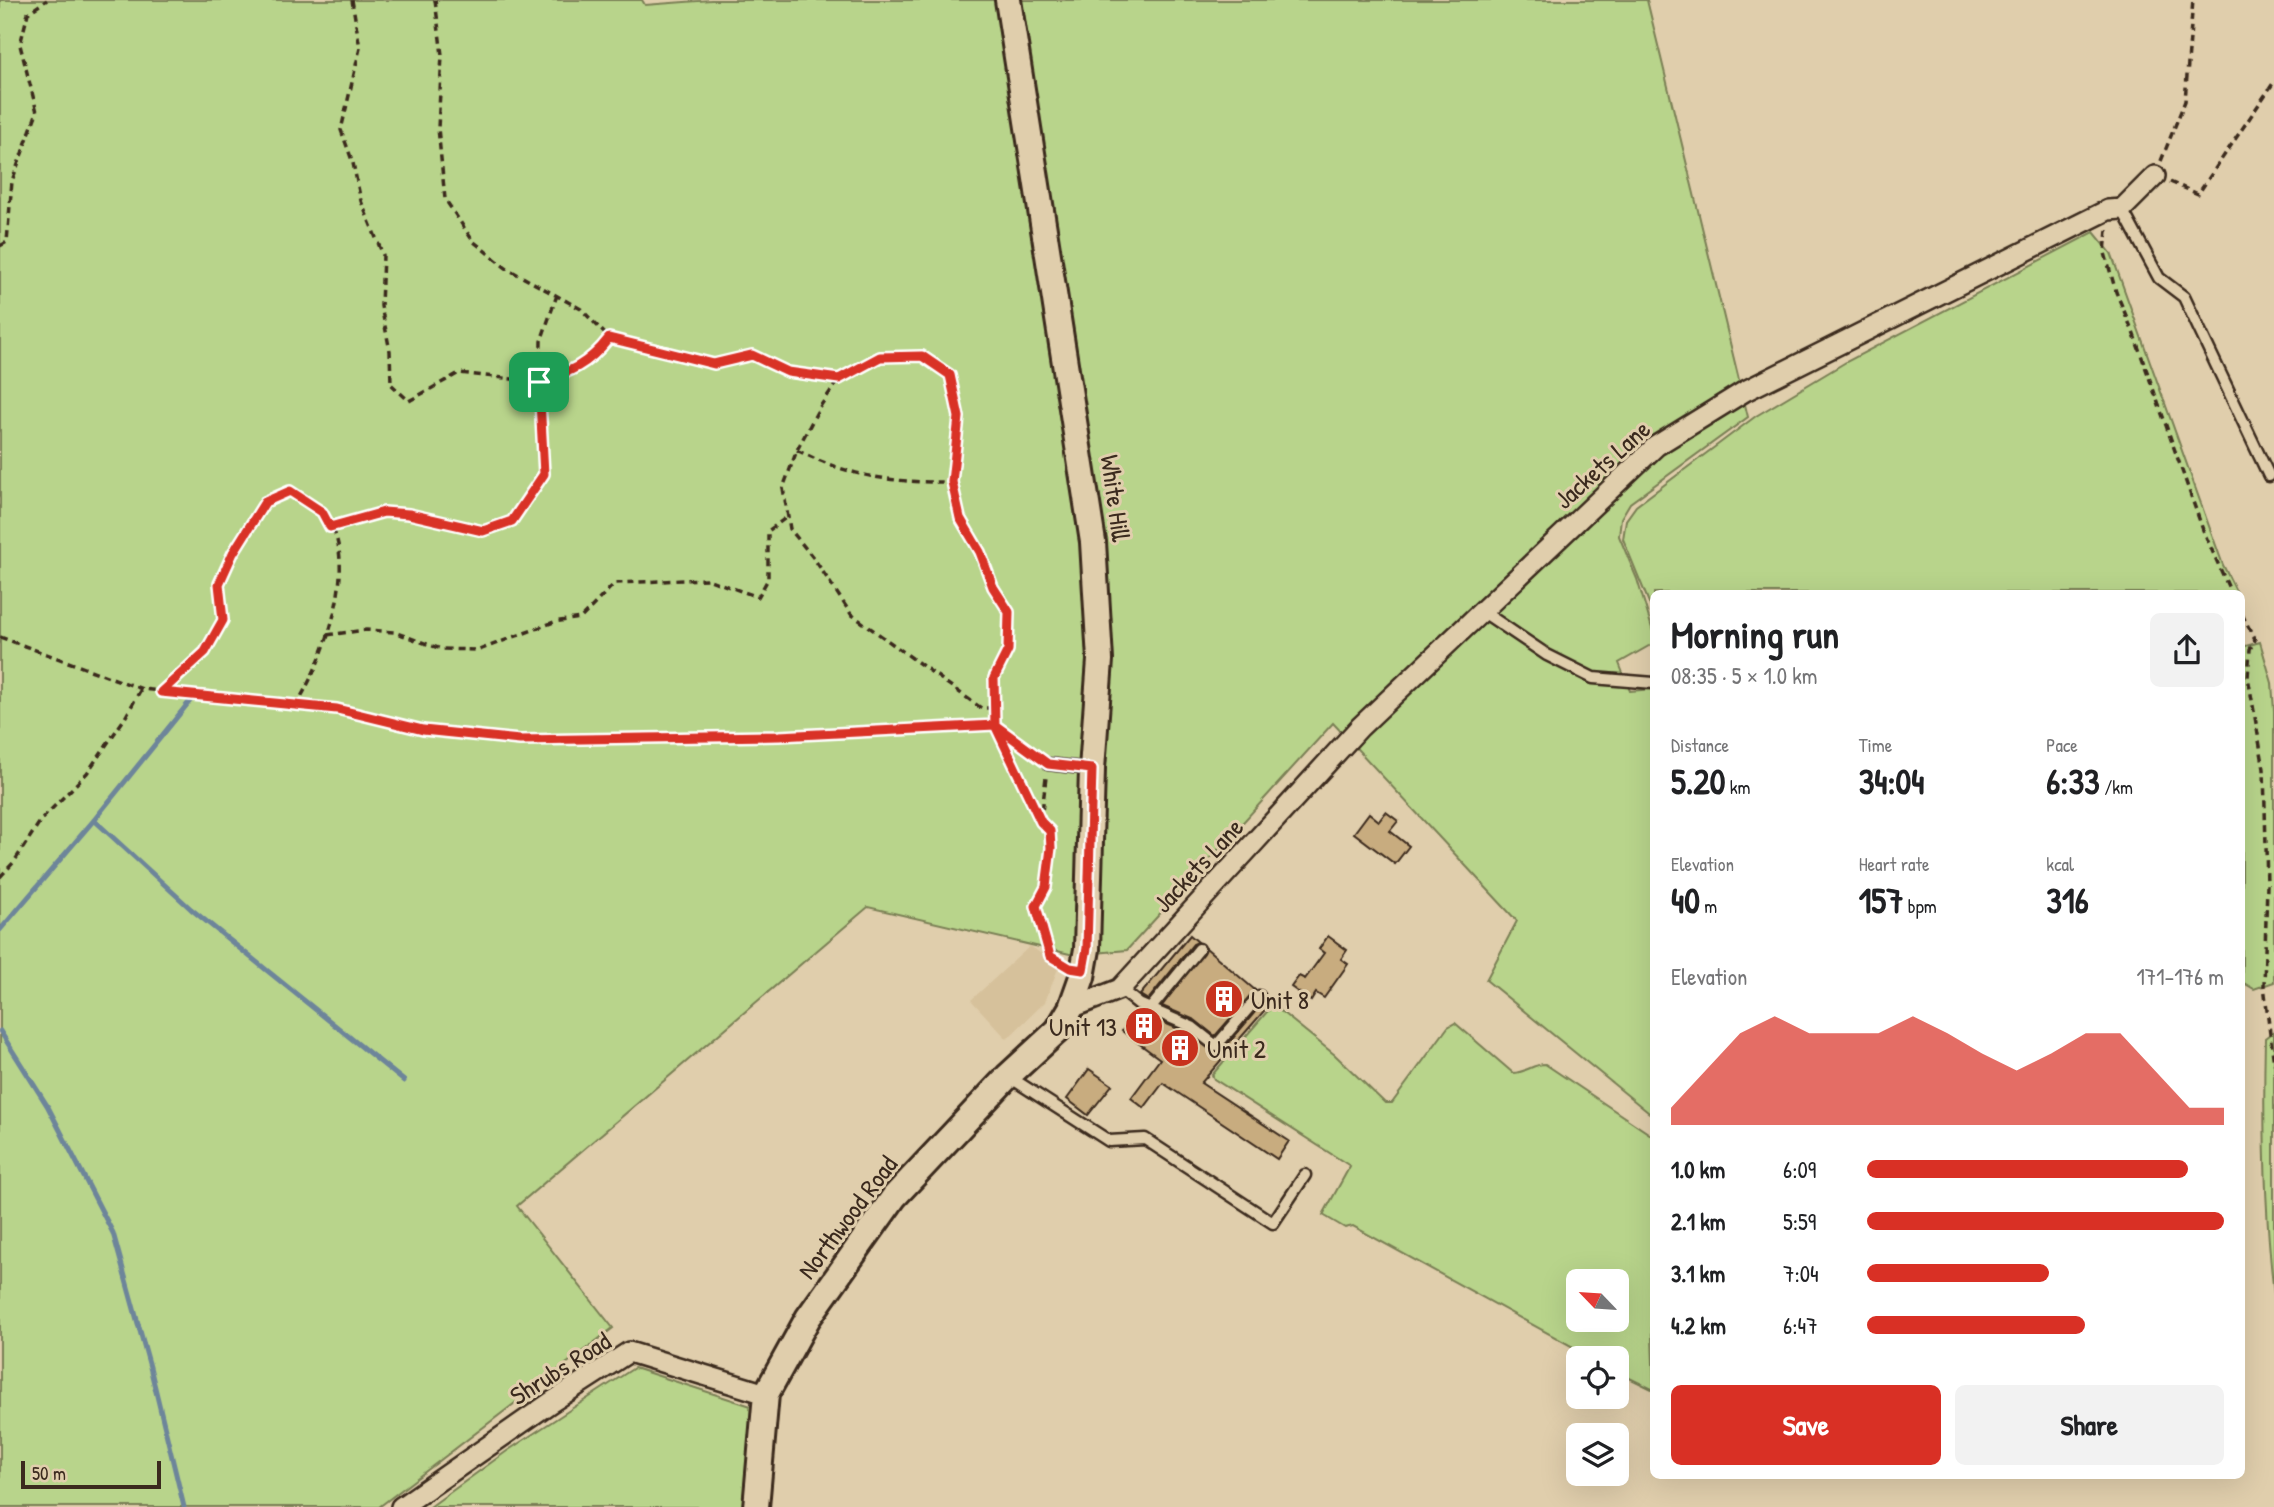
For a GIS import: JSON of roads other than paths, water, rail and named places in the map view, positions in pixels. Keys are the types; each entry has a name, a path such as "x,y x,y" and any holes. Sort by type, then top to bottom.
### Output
{"street":[{"name":"White Hill","path":"1008,0 1093,542 1100,660 1092,769 1087,948 1071,1008"},
{"name":"Jackets Lane","path":"1071,1008 1120,989 1360,727 1656,446 1745,391 2115,210 2155,176"},
{"name":"Northwood Road","path":"756,1507 766,1394 808,1318 894,1197 1008,1076 1058,1030 1071,1008"},
{"name":"Shrubs Road","path":"401,1507 550,1403 629,1352 766,1394"}],"lane":[{"path":"2115,210 2159,278 2184,297 2269,476"},
{"path":"1482,611 1547,655 1593,678 1650,683"},
{"path":"1048,764 1092,769"},
{"path":"1150,1009 1199,949"},
{"path":"1120,989 1139,1004 1192,1027 1216,1046 1259,996"},
{"path":"1008,1076 1109,1141 1145,1139 1273,1223 1305,1175"}],"waterway":[{"path":"0,930 94,820 190,701"},
{"path":"94,820 191,909 404,1081"},
{"path":"0,1031 48,1107 113,1233 150,1367 184,1507"}],"place":[{"name":"Unit 8","path":"1224,999"},
{"name":"Unit 13","path":"1144,1026"},
{"name":"Unit 2","path":"1180,1048"}]}
